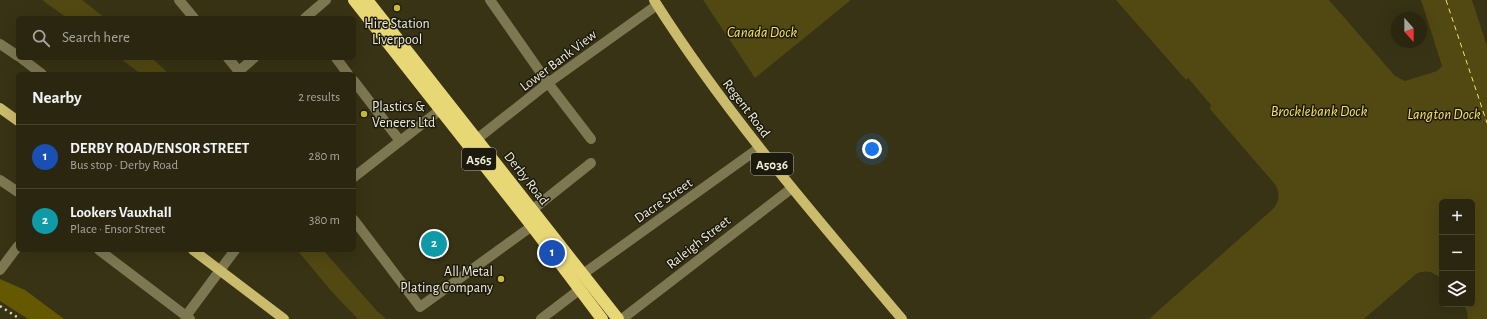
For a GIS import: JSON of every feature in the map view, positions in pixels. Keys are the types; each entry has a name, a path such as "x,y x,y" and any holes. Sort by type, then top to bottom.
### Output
{"highway":[{"name":"Derby Road","path":"354,0 532,226 602,319"},
{"name":"Derby Road","path":"367,0 618,319"}],"main road":[{"name":"Regent Road","path":"655,2 705,76 759,148 902,319"},
{"path":"0,108 16,120"},
{"path":"196,252 284,319"}],"street":[{"path":"179,0 192,16"},
{"path":"306,16 326,0"},
{"path":"490,0 548,83 591,139"},
{"name":"Lower Bank View","path":"477,139 655,2"},
{"path":"0,44 16,55"},
{"path":"24,60 39,72"},
{"path":"230,60 240,72 252,60"},
{"path":"338,60 346,72"},
{"path":"356,84 400,141"},
{"path":"356,175 440,110"},
{"name":"Dacre Street","path":"583,274 759,148"},
{"path":"532,210 591,163"},
{"path":"0,181 16,191"},
{"name":"Raleigh Street","path":"622,319 792,188"},
{"path":"356,223 420,307 532,226"},
{"path":"0,270 16,249"},
{"path":"102,252 188,317 234,252"},
{"path":"541,319 579,290"}],"shaded area":[{"path":"0,279 25,290 64,319 28,319 0,301"}],"water":[{"path":"42,0 82,0 102,16 64,16"},
{"name":"Canada Dock","path":"703,0 851,0 755,78"},
{"name":"Brocklebank Dock","path":"1116,0 1329,0 1395,76 1405,81 1437,71 1442,66 1427,19 1427,12 1425,12 1421,0 1472,0 1487,46 1487,319 1468,319 1465,307 1475,307 1475,199 1439,199 1439,278 1430,272 1416,274 1364,319 1149,319 1274,208 1278,199 1278,192 1274,183 1210,109 1211,105 1188,78 1186,80"},
{"path":"123,60 154,60 167,72 138,72"},
{"path":"299,252 325,252 377,311 386,319 358,319 333,293"}],"ferry route":[{"path":"1446,0 1487,123"}],"railway":[{"path":"0,306 20,319"}],"place":[{"name":"Hire Station Liverpool","path":"397,8"},
{"name":"Plastics & Veneers Ltd","path":"364,114"},
{"name":"Lookers Vauxhall","path":"434,244"},
{"name":"DERBY ROAD/ENSOR STREET","path":"552,253"},
{"name":"All Metal Plating Company","path":"501,279"}],"water label":[{"name":"Langton Dock","path":"1444,114"}]}
